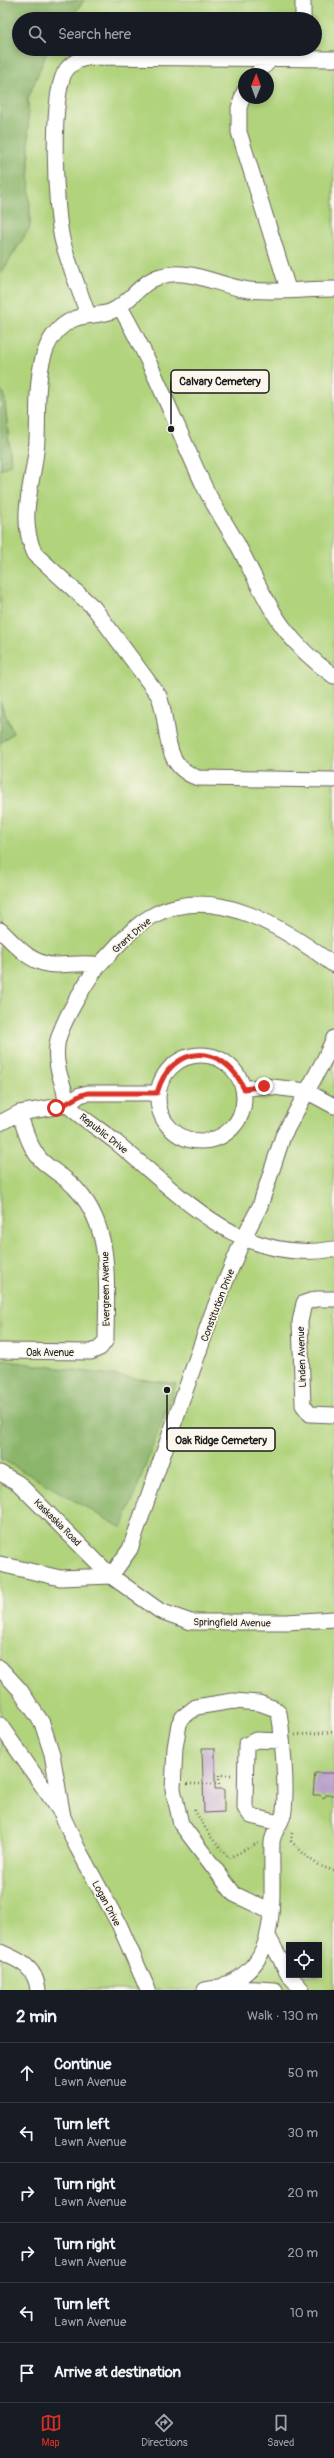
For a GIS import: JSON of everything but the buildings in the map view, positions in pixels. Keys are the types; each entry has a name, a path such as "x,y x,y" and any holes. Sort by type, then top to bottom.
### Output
{"lane":[{"path":"303,0 303,12"},
{"path":"88,315 63,242 57,210 56,119 61,85 66,69 73,63 91,57 272,58 288,56"},
{"path":"315,56 334,59"},
{"path":"263,68 272,58"},
{"path":"240,104 239,132 274,251 288,289"},
{"path":"334,289 249,290 196,277 169,274 146,283 120,307 108,313 88,315 74,319 61,327 49,343 43,357 40,379 36,464 26,506 26,527 35,554 94,608 159,696 165,713 171,755 180,768 198,778 334,780"},
{"path":"120,307 179,426 204,487 240,549 265,602 296,645 313,662 334,676"},
{"name":"Grant Drive","path":"99,965 150,917 169,909 201,905 223,906 244,912 272,925 308,946 334,965"},
{"path":"0,930 18,949 39,961 54,965 86,963 99,965 79,996 57,1043 58,1075 67,1105"},
{"name":"Constitution Drive","path":"111,1576 126,1558 133,1543 212,1314 244,1236 262,1200 283,1136 325,1058 334,1038"},
{"path":"203,1055 225,1062 238,1074 244,1089 242,1112 234,1126 223,1135 212,1140 194,1140 182,1137 168,1125 159,1109 157,1093 163,1077 176,1062 190,1056 203,1055"},
{"path":"244,1089 264,1086 306,1091 334,1106"},
{"path":"0,1123 19,1113 67,1105 80,1095 88,1093 157,1093"},
{"name":"Republic Drive","path":"67,1105 138,1159 192,1208 244,1236 271,1248 297,1253 334,1249"},
{"name":"Evergreen Avenue","path":"19,1113 31,1146 38,1156 78,1191 96,1221 104,1242 106,1275 106,1340 100,1348"},
{"name":"Linden Avenue","path":"334,1299 316,1299 304,1303 300,1322 303,1405 310,1414 334,1415"},
{"name":"Oak Avenue","path":"0,1351 91,1352 100,1348"},
{"name":"Kaskaskia Road","path":"0,1473 18,1483 111,1576"},
{"path":"0,1564 60,1578 111,1576"},
{"name":"Springfield Avenue","path":"111,1576 160,1611 190,1622 287,1622 334,1619"},
{"name":"Logan Drive","path":"0,1668 20,1690 42,1723 52,1754 63,1816 76,1847 119,1924 148,1990"},
{"path":"205,1990 226,1984 251,1968 269,1938 271,1912 272,1839 284,1813 286,1738 279,1713 273,1708 259,1703 233,1701 196,1707 183,1717 177,1729 173,1788 181,1824 236,1896 271,1912"},
{"name":"Logan Drive","path":"0,1725 40,1786 63,1816"},
{"path":"279,1823 252,1816 246,1808 246,1745 256,1740 286,1738"},
{"path":"269,1938 286,1969"},
{"path":"0,1952 24,1963 35,1975 38,1990"},
{"path":"292,1978 302,1990"},
{"path":"226,1984 238,1988 276,1990"}],"path":[{"path":"286,1738 334,1732"},
{"path":"173,1788 188,1784 219,1784 219,1775 246,1775"},
{"path":"188,1778 188,1788"},
{"path":"191,1804 201,1823 229,1858"},
{"path":"215,1870 229,1858 263,1840 272,1839"}],"green space":[{"path":"0,0 84,0 75,12 12,12 12,56 45,56 28,98 30,227 0,275"},
{"path":"84,0 334,0 334,1990 0,1990 0,743 13,733 0,702 0,470 11,464 4,393 0,389 0,275 30,227 28,98 45,56 322,56 322,12 75,12"},
{"path":"0,389 4,393 11,464 0,470"},
{"path":"0,702 13,733 0,743"},
{"path":"0,1360 176,1384 122,1528 0,1458"}],"place":[{"name":"Calvary Cemetery","path":"171,429"},
{"name":"Oak Ridge Cemetery","path":"167,1390"}],"route":[{"path":"56,1108 67,1105 80,1095 88,1093 157,1093 163,1077 176,1062 190,1056 211,1056 225,1062 238,1074 244,1089 264,1086"}]}
